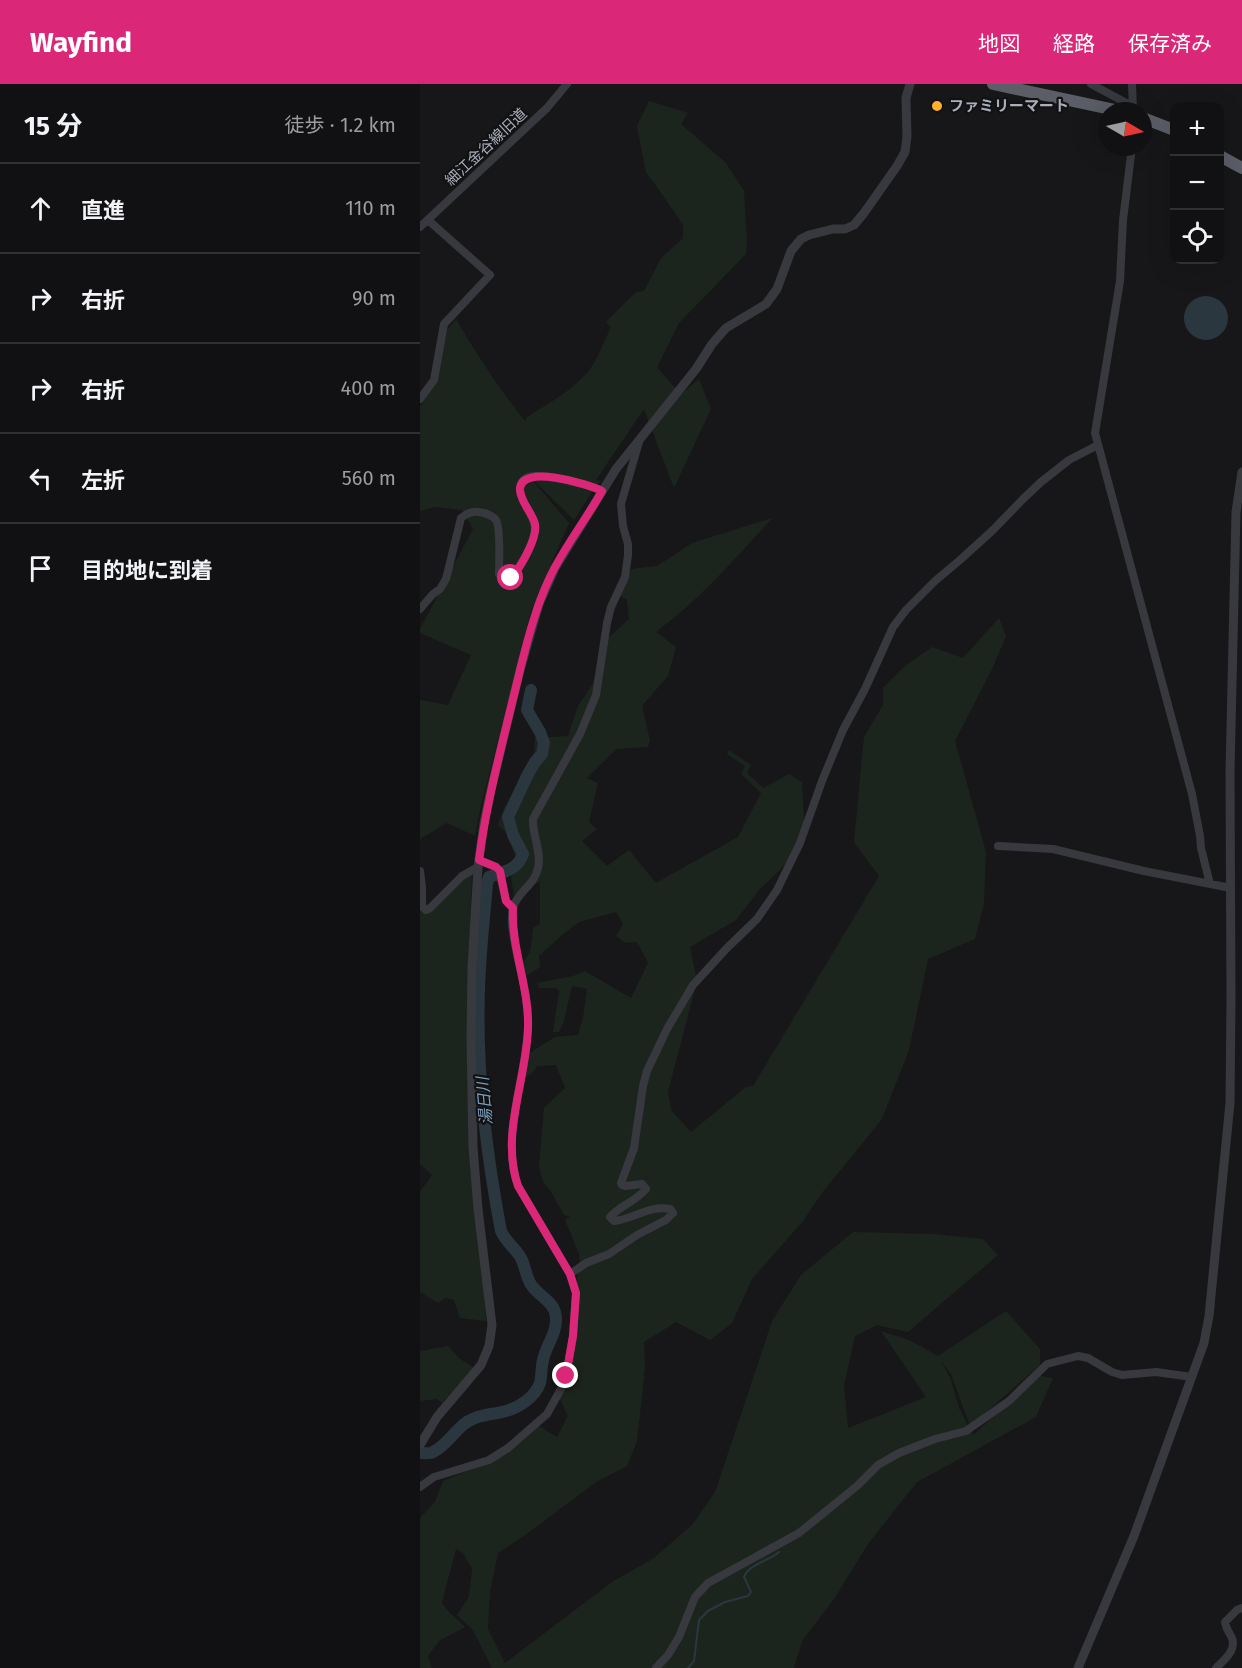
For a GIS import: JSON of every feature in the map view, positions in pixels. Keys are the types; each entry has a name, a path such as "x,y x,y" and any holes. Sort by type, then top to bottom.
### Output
{"highway":[{"path":"993,84 1098,104"},
{"path":"1152,121 1170,128"},
{"path":"1224,158 1242,168"}],"street":[{"name":"細江金谷線旧道","path":"420,227 547,108 567,84"},
{"path":"420,1445 437,1417 481,1365 489,1346 492,1325 473,1147 471,990 478,863 483,823 520,670 539,604 555,568 625,456 696,369 712,344 726,328 766,304 777,289 791,251 801,239 809,235 855,225 864,213 905,152 906,98 910,84"},
{"path":"1091,84 1117,102"},
{"path":"1129,102 1132,84"},
{"path":"1131,156 1120,281 1095,433 1192,794 1210,884"},
{"path":"420,399 434,380 444,324 490,275 428,220"},
{"path":"420,1487 434,1477 489,1460 508,1448 546,1414 566,1376 573,1336 576,1293 570,1274 518,1186 513,1173 514,1124 529,1026 512,923 513,908 515,901 538,869 539,858 532,828 533,819 580,734 596,695 607,623 625,577 628,544 623,526 621,504 640,438"},
{"path":"570,1274 586,1263 609,1254 673,1214 670,1209 662,1207 620,1220 614,1221 610,1217 646,1189 642,1184 626,1186 621,1183 634,1148 647,1071 667,1029 693,985 757,919 777,890 800,843 843,730 865,689 893,627 906,610 935,581 993,530 1041,482 1068,460 1098,445"},
{"path":"1077,1668 1134,1536 1204,1343 1209,1316 1228,1125 1231,999 1230,771 1242,472"},
{"path":"420,609 440,589 446,579 461,518 466,514 475,511 489,515 496,520 499,528 499,574 507,579 516,572 528,552 534,535 535,525 520,491 522,482 526,478 539,476 577,482 602,491"},
{"path":"998,846 1053,849 1144,871 1230,888"},
{"path":"478,863 496,867 500,871 506,901 513,908"},
{"path":"420,871 422,906 426,910 478,863"},
{"path":"656,1668 668,1655 679,1637 696,1597 708,1582 799,1533 857,1486 878,1465 926,1442 966,1431 1010,1401 1047,1364 1078,1356 1088,1358 1122,1375 1156,1372 1192,1377"},
{"path":"1216,1668 1230,1654 1233,1644 1233,1638 1225,1623 1237,1610 1242,1608"}],"shaded area":[{"path":"649,101 688,113 681,124 726,163 744,191 746,254 679,323 657,367 675,388 683,392 699,379 711,409 674,488 644,409 596,480 601,481 574,520 526,473 569,523 531,611 475,836 447,823 420,839 420,700 448,705 471,655 420,633 420,629 473,529 462,510 435,507 420,511 420,407 434,384 447,330 456,319 489,372 525,421 527,417 571,388 588,371 611,327 606,322 636,292 644,291 661,258 683,238 683,225 646,173 637,126"},
{"path":"1206,296 1215,297 1222,302 1227,309 1227,327 1222,334 1215,339 1206,340 1197,339 1190,334 1185,327 1184,318 1185,309 1190,302 1197,297"},
{"path":"772,518 702,592 656,632 676,647 668,676 642,706 650,740 648,747 616,749 587,778 598,783 589,822 597,829 582,841 607,866 629,850 656,883 738,837 761,793 741,774 745,766 727,754 729,750 751,765 747,773 763,788 789,774 802,782 804,821 794,853 760,889 736,920 690,947 697,981 668,1092 671,1110 691,1132 746,1087 753,1086 879,876 854,842 864,737 883,705 883,688 906,665 932,647 963,658 999,618 1006,636 992,669 955,741 986,852 984,903 975,939 928,959 909,1050 882,1119 822,1193 803,1221 752,1279 732,1323 710,1340 676,1322 644,1342 645,1367 637,1441 627,1466 596,1482 498,1553 490,1592 488,1629 505,1663 612,1582 654,1558 693,1524 715,1492 772,1321 801,1275 853,1232 933,1234 983,1239 998,1255 908,1332 877,1325 855,1336 844,1385 848,1428 926,1397 881,1331 909,1340 938,1356 1006,1311 1040,1349 1040,1365 970,1426 951,1374 941,1361 951,1380 959,1408 973,1435 1040,1376 1053,1378 1036,1417 917,1482 868,1544 834,1599 802,1641 794,1668 492,1668 473,1630 457,1615 469,1597 472,1569 463,1553 456,1549 442,1602 465,1627 439,1641 428,1656 432,1668 420,1668 420,1518 435,1502 443,1481 477,1467 538,1425 557,1437 568,1416 559,1397 574,1342 575,1288 580,1263 579,1254 565,1220 570,1216 564,1215 543,1182 539,1167 544,1108 565,1088 556,1065 537,1066 524,1078 528,1054 555,1037 578,1035 587,989 572,986 564,1021 559,1032 553,1032 559,991 556,988 539,988 537,983 573,976 585,971 631,998 648,963 637,942 625,943 616,936 623,924 616,912 579,922 539,956 540,967 526,976 521,965 530,952 533,928 540,924 540,882 520,889 514,898 511,876 515,856 507,833 498,825 504,808 534,754 535,738 568,736 578,706 592,685 608,638 629,619 627,600 620,596 631,569 657,566 692,543"},
{"path":"472,873 467,1019 486,1321 460,1318 454,1300 446,1298 438,1303 420,1292 420,1192 432,1175 420,1164 420,905 427,907"},
{"path":"448,1346 459,1358 474,1368 442,1403 437,1399 420,1401 420,1351"}],"waterway":[{"name":"湯日川","path":"420,1453 430,1453 439,1448 469,1421 511,1409 531,1397 540,1383 543,1360 556,1323 553,1307 532,1286 520,1256 501,1231 487,1141 479,1050 481,950 487,884 489,877 514,867 521,859 523,854 513,835 508,817 527,776 542,754 544,743 527,710 531,690"},
{"path":"688,1668 694,1661 699,1620 708,1611 725,1602 748,1596 751,1592 744,1577 750,1569 779,1552"}],"place":[{"name":"ファミリーマート","path":"937,106"}],"route":[{"path":"511,578 528,552 534,535 535,525 520,491 522,482 526,478 539,476 577,482 602,491 555,568 539,604 520,670 483,823 479,860 500,871 506,901 513,908 512,923 529,1026 513,1131 513,1173 518,1186 570,1274 576,1293 573,1336 566,1376"}]}
